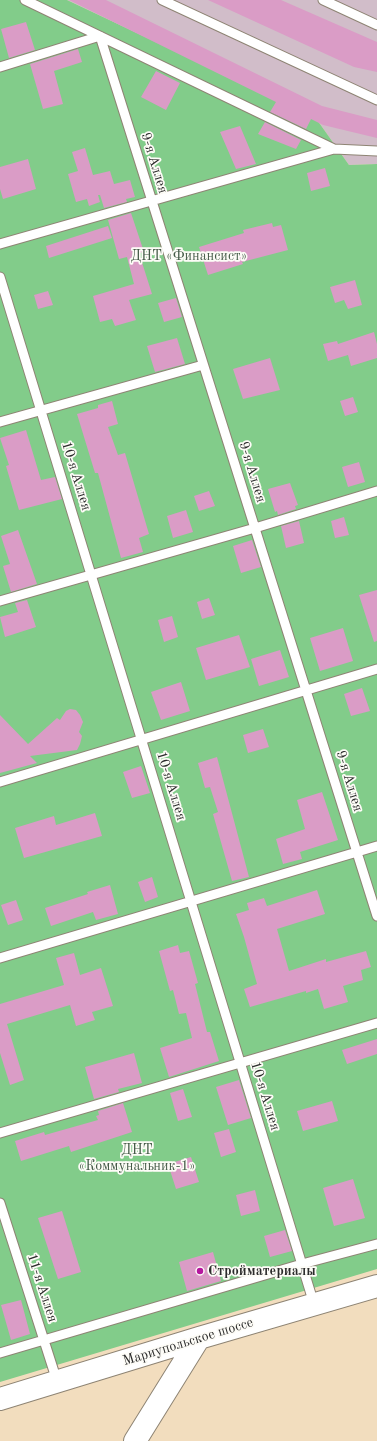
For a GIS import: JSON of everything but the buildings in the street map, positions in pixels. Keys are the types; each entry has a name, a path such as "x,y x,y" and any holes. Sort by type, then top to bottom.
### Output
{"main road":[{"name":"Мариупольское шоссе","path":"0,1399 199,1338 377,1286"},
{"path":"135,1441 199,1338"}],"lane":[{"path":"25,0 334,149"},
{"path":"162,0 377,100"},
{"path":"323,0 377,25"},
{"path":"0,67 100,36"},
{"name":"9-я Аллея","path":"100,36 377,916"},
{"path":"0,244 334,149 377,151"},
{"name":"10-я Аллея","path":"0,277 314,1304"},
{"path":"0,422 203,365"},
{"path":"0,601 255,528 377,491"},
{"path":"0,782 377,669"},
{"path":"0,958 377,846"},
{"path":"0,1133 377,1023"},
{"name":"11-я Аллея","path":"0,1203 57,1381"},
{"path":"0,1353 302,1264 377,1244"}],"shaded area":[{"path":"67,0 377,0 377,164 349,165 315,117"}],"green space":[{"name":"ДНТ «Финансист»","path":"0,0 67,0 315,117 349,165 377,164 377,1269 0,1382"}],"place":[{"name":"Стройматериалы","path":"200,1271"}],"park label":[{"name":"ДНТ «Коммунальник-1»","path":"137,1158"}]}
